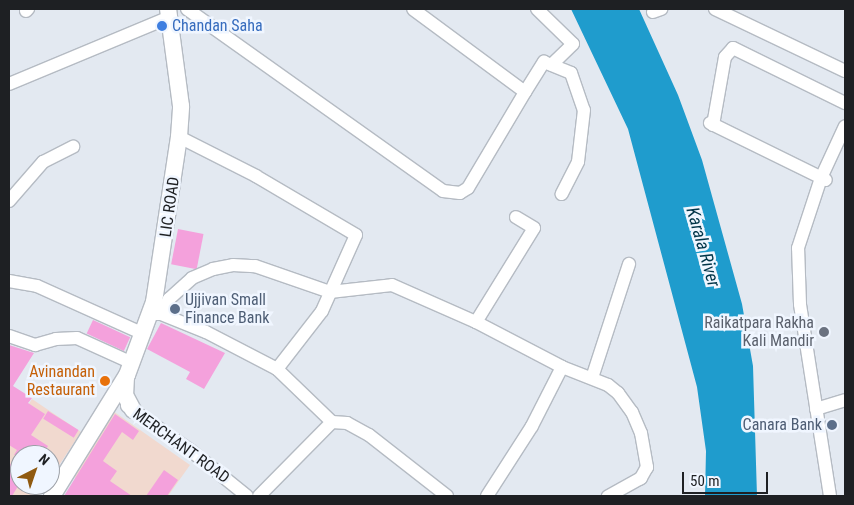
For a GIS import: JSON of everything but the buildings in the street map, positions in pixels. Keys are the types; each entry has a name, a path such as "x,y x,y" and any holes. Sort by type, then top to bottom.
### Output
{"main road":[{"name":"LIC ROAD","path":"52,496 130,369 144,334 156,314 179,137 180,106 169,13"},
{"path":"130,369 125,394 133,410"}],"street":[{"path":"187,9 447,194 460,194 468,188 544,62 571,73 584,110 578,162 562,194"},
{"path":"537,9 573,44 551,65"},
{"path":"715,9 845,71"},
{"path":"415,10 525,92"},
{"path":"9,84 169,13"},
{"path":"824,179 712,124 725,57 733,48 845,103"},
{"path":"838,496 826,447 797,272 799,240 845,126"},
{"path":"179,137 256,176 356,236 322,311 277,369"},
{"path":"824,179 845,138"},
{"path":"9,201 43,162 73,147"},
{"path":"476,322 534,228 516,217"},
{"path":"592,378 629,264"},
{"path":"446,496 369,436 347,423 332,422 277,369 206,332 156,314 192,278 213,269 233,265 255,266 330,292 392,285 476,322 562,367 608,385 626,401 641,433 647,459 646,472 641,478 608,496"},
{"path":"9,281 37,286 144,334"},
{"path":"9,336 35,345 56,339 77,338 130,369"},
{"path":"486,496 532,426 562,367"},
{"name":"MERCHANT ROAD","path":"114,397 247,496"},
{"path":"819,408 845,400"},
{"path":"259,496 332,422"},
{"path":"826,447 830,496"}],"shaded area":[{"path":"32,399 81,432 60,464 60,445 10,445 10,495 38,496 9,496 9,422 15,426"},
{"path":"113,411 190,465 168,496 101,496 70,474"}],"water":[{"name":"Karala River","path":"571,9 639,9 678,95 702,160 742,304 753,366 757,496 705,496 706,451 697,387 628,129"}],"place":[{"name":"Chandan Saha","path":"162,26"},
{"name":"Ujjivan Small Finance Bank","path":"175,309"},
{"name":"Raikatpara Rakha Kali Mandir","path":"824,332"},
{"name":"Avinandan Restaurant","path":"105,381"},
{"name":"Canara Bank","path":"832,425"}]}
